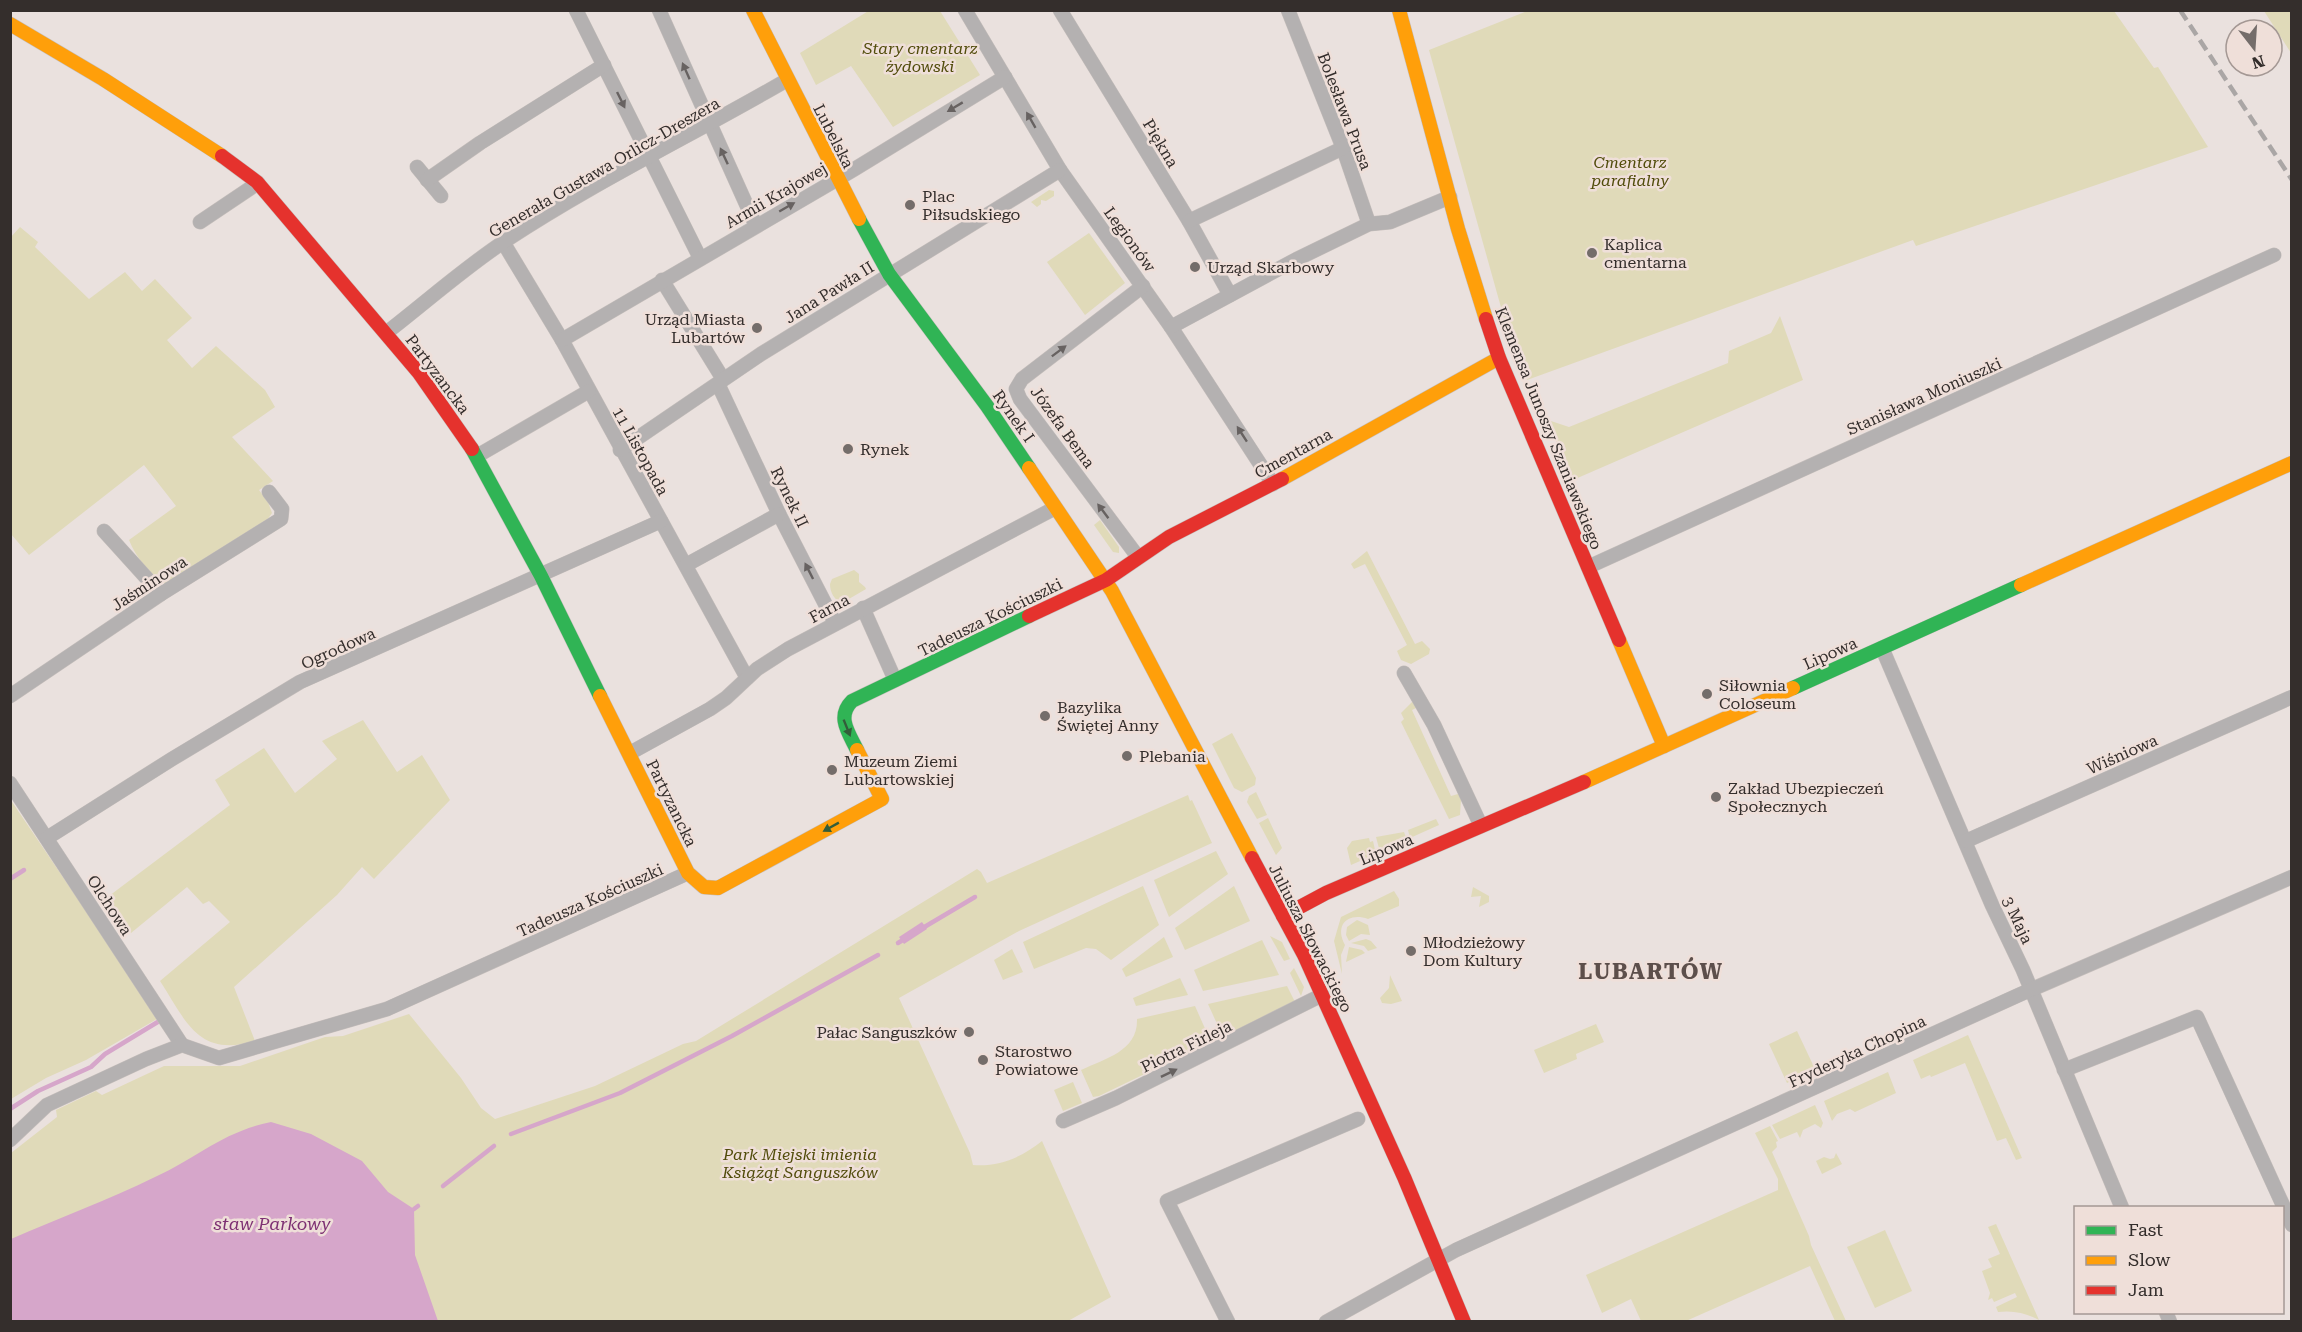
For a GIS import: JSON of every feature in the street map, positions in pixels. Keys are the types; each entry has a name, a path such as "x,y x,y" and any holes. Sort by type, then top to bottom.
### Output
{"street":[{"path":"576,10 700,258"},
{"path":"659,10 756,226"},
{"name":"Lubelska","path":"753,10 837,179 889,274"},
{"name":"Legionów","path":"965,10 1060,170 1171,327 1273,484"},
{"name":"Piękna","path":"1060,10 1189,221 1230,295"},
{"name":"Bolesława Prusa","path":"1288,10 1343,148 1370,224"},
{"name":"Klemensa Junoszy Szaniawskiego","path":"1399,10 1450,196 1499,358 1664,746"},
{"name":"Partyzancka","path":"10,24 103,79 240,168 258,183 419,373 477,456 541,576 688,873"},
{"path":"427,180 480,143 604,65"},
{"name":"Armii Krajowej","path":"562,340 837,179 1005,77"},
{"name":"Generała Gustawa Orlicz-Dreszera","path":"386,333 503,242 649,156 787,80"},
{"path":"1189,221 1343,148"},
{"path":"417,167 441,196"},
{"name":"Jana Pawła II","path":"620,450 720,381 889,274 1060,170"},
{"path":"200,222 258,183"},
{"path":"1171,327 1370,224 1390,222 1450,196"},
{"name":"11 Listopada","path":"503,242 562,340 620,450 747,678"},
{"name":"Stanisława Moniuszki","path":"1588,567 2274,255"},
{"name":"Rynek I","path":"889,274 987,406 1106,580"},
{"name":"Rynek II","path":"662,280 720,381 780,514 835,623"},
{"name":"Józefa Bema","path":"1138,557 1020,399 1016,389 1022,379 1143,286"},
{"name":"Cmentarna","path":"1106,580 1179,532 1273,484 1499,358"},
{"path":"477,456 589,391"},
{"name":"Lipowa","path":"1283,916 1320,896 1664,746 2292,463"},
{"name":"Jaśminowa","path":"10,696 161,594 281,519 282,509 269,492"},
{"name":"Farna","path":"630,753 710,709 771,659 863,608 1055,508"},
{"path":"686,565 780,514"},
{"name":"Ogrodowa","path":"47,838 300,682 661,521"},
{"path":"104,531 161,594"},
{"name":"Tadeusza Kościuszki","path":"182,1045 219,1058 387,1009 688,873 704,887 718,888 882,800 842,716 844,708 852,701 1106,580"},
{"name":"Juliusza Słowackiego","path":"1106,580 1283,916 1322,996 1404,1177 1464,1322"},
{"path":"863,608 896,681"},
{"name":"3 Maja","path":"1881,648 2031,990 2121,1206"},
{"path":"1404,673 1434,725 1481,826"},
{"name":"Wiśniowa","path":"1965,841 2292,697"},
{"name":"Olchowa","path":"10,783 182,1045"},
{"name":"Fryderyka Chopina","path":"1326,1322 1438,1259 2031,990 2292,877"},
{"name":"Piotra Firleja","path":"1063,1121 1116,1098 1322,996"},
{"path":"2064,1070 2197,1017 2283,1206"},
{"path":"10,1140 48,1105 146,1059 182,1045"},
{"path":"1228,1322 1167,1201 1358,1119"},
{"path":"2284,1208 2292,1226"}],"green space":[{"name":"Stary cmentarz żydowski","path":"870,10 940,11 980,75 893,127 851,66 816,85 800,53"},
{"name":"Cmentarz parafialny","path":"1530,10 2114,11 2154,68 2158,67 2208,147 1916,246 1913,240 1527,380 1509,336 1429,50"},
{"path":"2264,11 2291,11 2291,53 2284,42 2284,18 2268,18"},
{"path":"1049,190 1054,191 1054,196 1046,201 1041,200 1041,204 1037,207 1031,202"},
{"path":"20,227 38,242 35,247 89,299 125,272 142,291 155,279 192,318 167,340 192,368 216,346 265,390 275,407 232,437 273,481 259,490 268,502 272,513 265,523 180,577 164,584 153,575 135,553 129,540 176,506 144,465 29,555 11,534 10,238"},
{"path":"1089,233 1125,283 1085,315 1047,262"},
{"path":"1780,316 1803,380 1566,483 1551,421 1569,427 1728,363 1729,351 1771,333"},
{"path":"1100,520 1119,547 1119,553 1113,552 1094,525"},
{"path":"1367,551 1415,644 1422,641 1430,649 1429,654 1411,664 1401,660 1397,651 1407,645 1365,564 1354,569 1351,564"},
{"path":"854,570 859,574 859,582 866,589 842,603 833,595 830,584 832,579"},
{"path":"1416,698 1420,706 1412,710 1451,796 1458,794 1461,799 1460,815 1449,819 1401,722 1404,719 1401,713"},
{"path":"363,720 397,772 422,755 450,800 374,879 362,867 337,895 234,987 255,1041 236,1045 207,1040 186,1022 160,981 230,922 209,901 203,904 187,887 131,933 105,899 230,805 215,780 264,748 295,793 337,759 322,741"},
{"path":"1232,733 1256,778 1255,785 1242,792 1234,788 1212,744"},
{"path":"1256,792 1267,815 1257,819 1247,802 1249,796"},
{"name":"Park Miejski imienia Książąt Sanguszków","path":"1188,795 1212,843 1019,931 899,998 970,1153 973,1165 1010,1160 1027,1152 1042,1141 1111,1297 1068,1321 11,1322 11,1153 57,1117 56,1110 96,1091 102,1095 164,1066 240,1066 325,1037 343,1036 409,1014 461,1078 481,1108 495,1119 595,1086 683,1044 696,1041 977,869 987,883"},
{"path":"10,799 157,1016 157,1019 86,1060 46,1078 11,1099"},
{"path":"1268,818 1282,848 1276,855 1259,823"},
{"path":"1436,819 1439,825 1410,838 1408,830"},
{"path":"1404,832 1407,840 1380,852 1376,837"},
{"path":"1369,838 1370,842 1373,841 1376,854 1351,865 1347,848 1352,841"},
{"path":"1216,851 1228,874 1169,917 1154,880"},
{"path":"1143,886 1159,925 1111,960 1096,949 1086,948 1034,969 1023,942"},
{"path":"1234,886 1250,921 1185,950 1175,928"},
{"path":"1473,887 1489,896 1489,902 1479,907 1481,896 1471,897"},
{"path":"1394,891 1399,899 1399,906 1368,919 1354,917 1342,926 1341,932 1345,945 1341,955 1342,974 1334,941 1341,917"},
{"path":"1357,920 1368,925 1370,935 1361,934 1349,941 1346,935 1347,927"},
{"path":"1270,936 1282,942 1290,959 1284,961"},
{"path":"1164,937 1173,957 1126,977 1122,969"},
{"path":"1366,939 1377,948 1368,951 1364,946 1351,943"},
{"path":"1262,940 1279,975 1203,991 1194,970"},
{"path":"1349,947 1362,950 1365,953 1346,962"},
{"path":"1012,949 1023,972 1003,980 994,960"},
{"path":"1294,968 1304,987 1301,996 1290,973"},
{"path":"1390,975 1402,1001 1391,1004 1382,1003 1380,998 1389,988"},
{"path":"1180,978 1188,995 1136,1006 1133,998"},
{"path":"1287,986 1295,1002 1223,1037 1208,1004"},
{"path":"1195,1006 1211,1042 1093,1097 1081,1070 1110,1057 1126,1046 1136,1030 1137,1019"},
{"path":"1596,1024 1604,1042 1576,1054 1577,1059 1544,1073 1534,1050"},
{"path":"1797,1031 1815,1069 1787,1083 1769,1044"},
{"path":"1968,1035 2022,1158 2016,1160 2006,1138 1997,1141 1965,1063 1921,1079 1913,1060"},
{"path":"1888,1072 1896,1093 1855,1112 1850,1109 1837,1114 1832,1121 1824,1101"},
{"path":"1073,1082 1082,1103 1063,1111 1054,1090"},
{"path":"1815,1105 1823,1123 1821,1128 1815,1124 1803,1130 1800,1138 1797,1132 1780,1139 1772,1125"},
{"path":"1770,1126 1778,1141 1776,1142 1777,1147 1772,1152 1846,1321 1835,1321 1810,1266 1686,1321 1641,1321 1631,1299 1602,1313 1586,1275 1778,1190 1778,1179 1755,1133"},
{"path":"1836,1153 1842,1164 1822,1174 1816,1161 1824,1157 1834,1158"},
{"path":"1996,1224 2039,1320 2009,1311 1998,1312 1996,1307 2017,1297 2015,1293 1994,1302 1992,1298 1988,1300 1990,1293 1982,1271 1992,1267 1988,1259 2000,1254 1988,1227"},
{"path":"1885,1230 1912,1291 1875,1308 1847,1247"}],"water":[{"path":"922,922 927,929 904,944 899,937"},
{"name":"staw Parkowy","path":"271,1122 311,1134 362,1161 388,1192 414,1209 415,1255 438,1321 11,1321 11,1239 170,1170 238,1132"}],"waterway":[{"path":"10,879 24,870"},
{"path":"921,929 975,897"},
{"path":"898,943 906,938"},
{"path":"511,1134 620,1093 732,1036 878,955"},
{"path":"10,1109 38,1091 91,1067 105,1054 161,1020"},
{"path":"443,1186 494,1146"},
{"path":"414,1209 418,1206"}],"railway":[{"path":"2180,10 2292,180"}],"traffic: fast":[{"path":"859,219 889,274 987,406 1029,468"},
{"path":"472,449 541,576 600,696"},
{"path":"1793,688 2021,585"},
{"path":"857,750 844,719 847,707 852,701 1029,616"}],"traffic: slow":[{"path":"753,10 859,219"},
{"path":"1399,10 1458,229 1486,319"},
{"path":"10,24 103,79 222,156"},
{"path":"1282,479 1499,358"},
{"path":"2021,585 2292,463"},
{"path":"1029,468 1112,591 1252,858"},
{"path":"1619,640 1664,746"},
{"path":"1584,782 1793,688"},
{"path":"600,696 688,873 704,887 718,888 882,799 857,750"}],"traffic: jam":[{"path":"222,156 257,182 419,373 472,449"},
{"path":"1486,319 1499,358 1619,640"},
{"path":"1029,616 1106,580 1169,537 1282,479"},
{"path":"1283,916 1326,893 1584,782"},
{"path":"1252,858 1304,955 1404,1177 1464,1322"}],"place":[{"name":"Plac Piłsudskiego","path":"910,205"},
{"name":"Kaplica cmentarna","path":"1592,253"},
{"name":"Urząd Skarbowy","path":"1195,267"},
{"name":"Urząd Miasta Lubartów","path":"757,328"},
{"name":"Rynek","path":"848,449"},
{"name":"Siłownia Coloseum","path":"1707,694"},
{"name":"Bazylika Świętej Anny","path":"1045,716"},
{"name":"Plebania","path":"1127,756"},
{"name":"Muzeum Ziemi Lubartowskiej","path":"832,770"},
{"name":"Zakład Ubezpieczeń Społecznych","path":"1716,797"},
{"name":"Młodzieżowy Dom Kultury","path":"1411,951"},
{"name":"Pałac Sanguszków","path":"969,1032"},
{"name":"Starostwo Powiatowe","path":"983,1060"}],"district":[{"name":"LUBARTÓW","path":"1651,971"}]}
